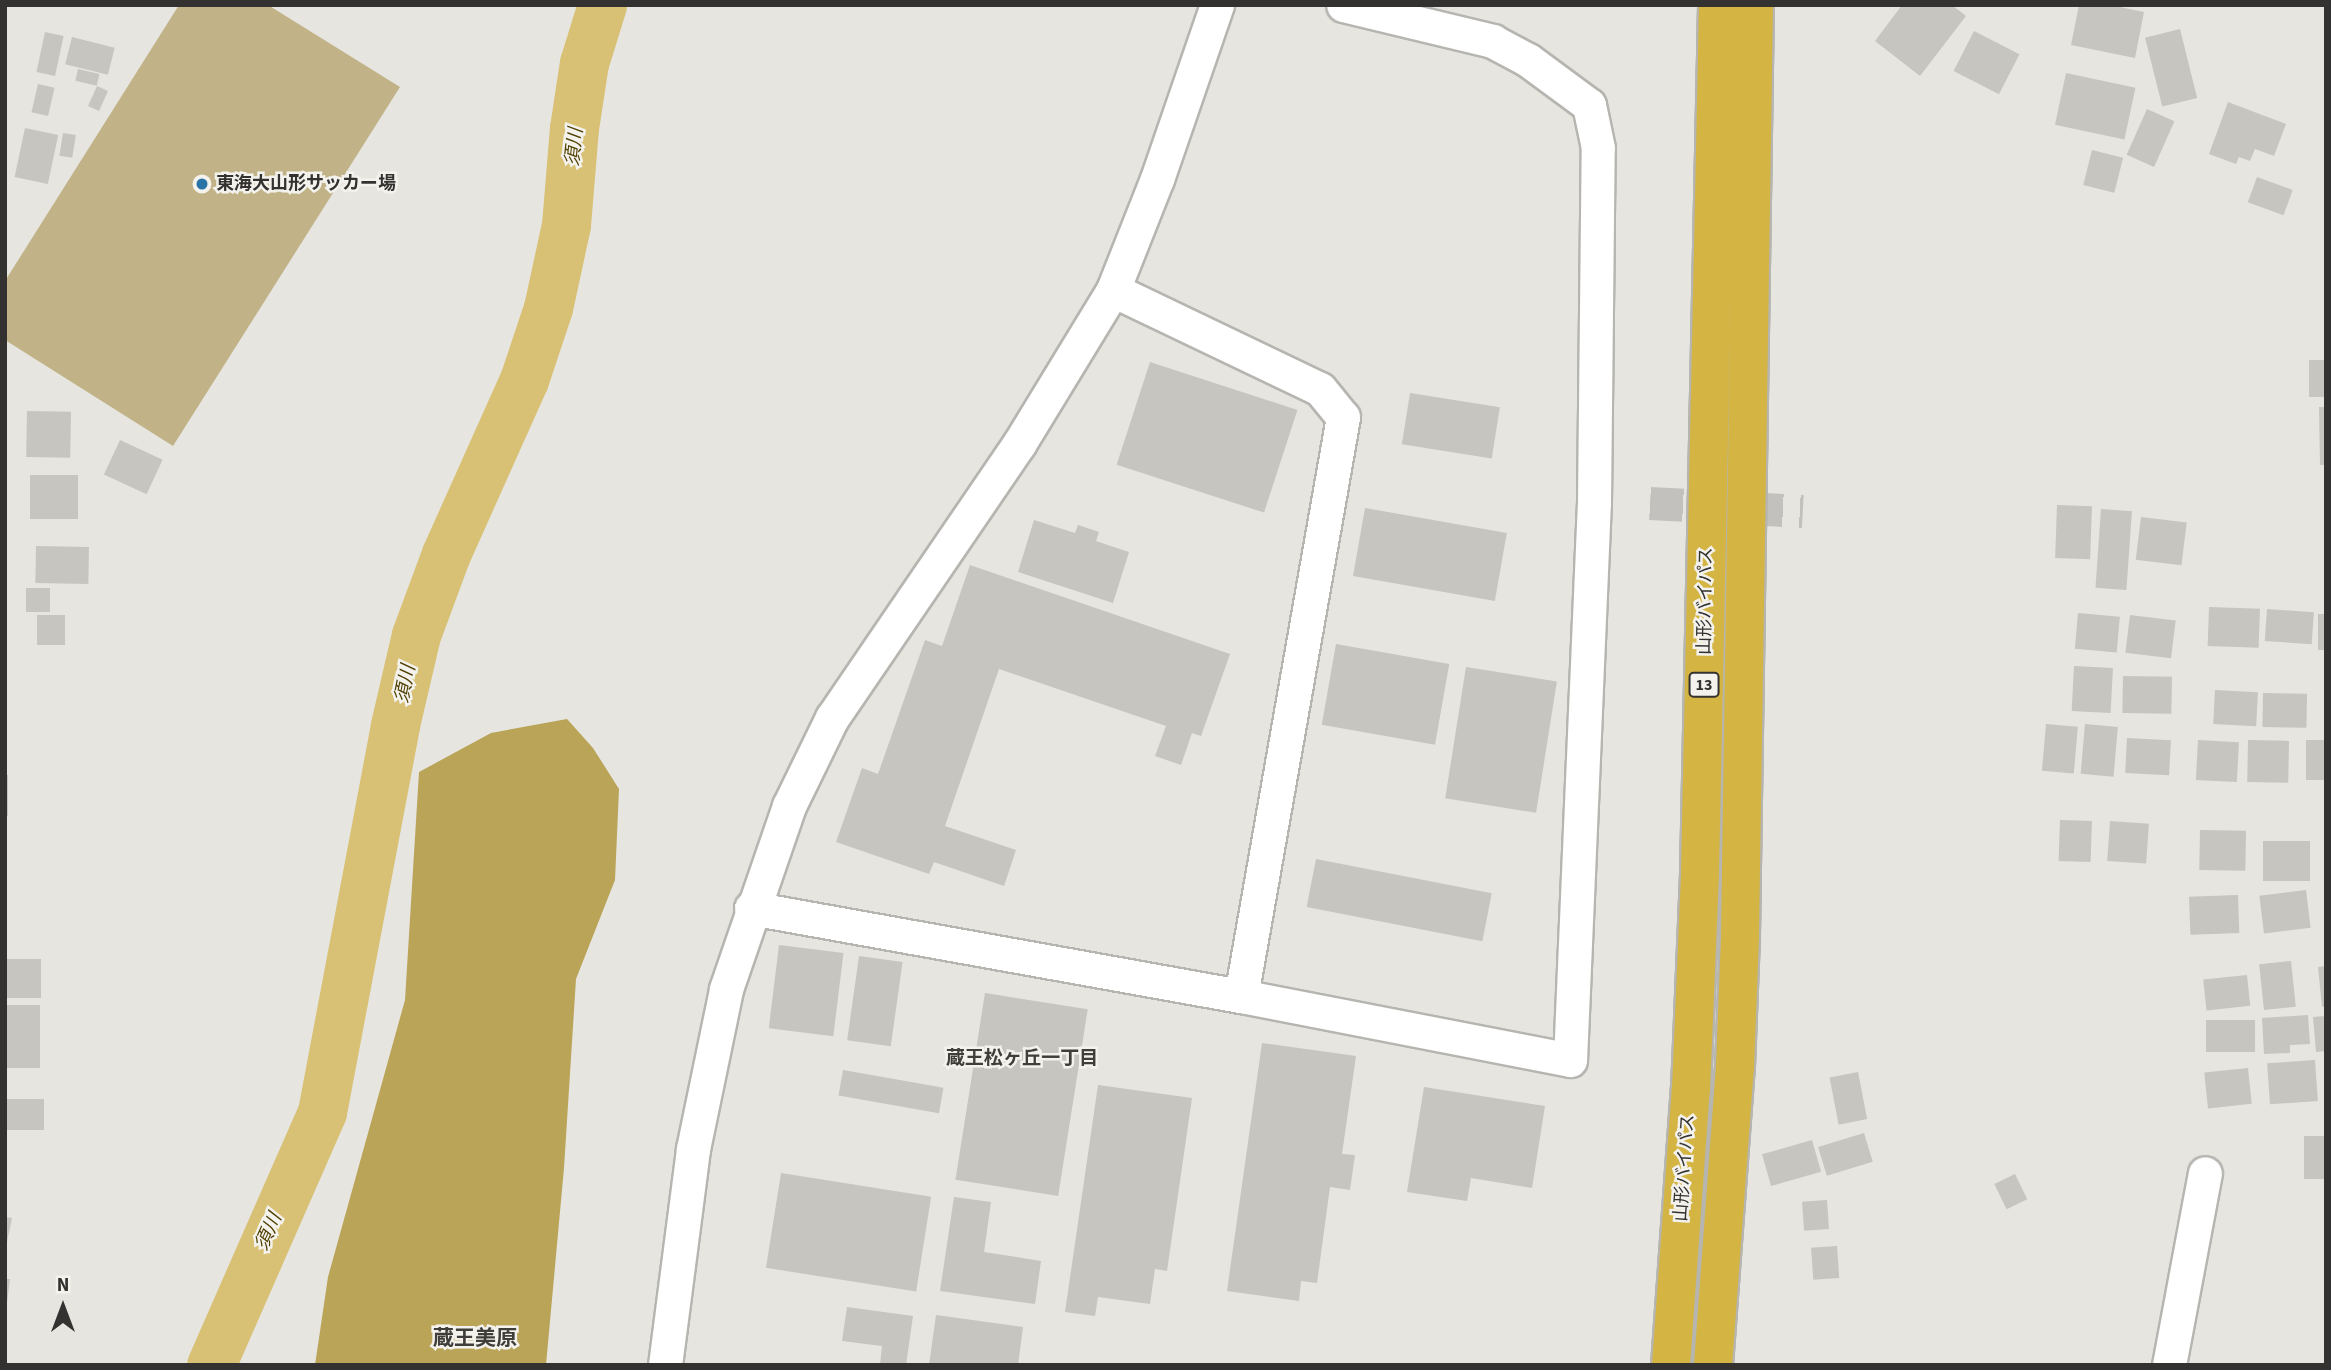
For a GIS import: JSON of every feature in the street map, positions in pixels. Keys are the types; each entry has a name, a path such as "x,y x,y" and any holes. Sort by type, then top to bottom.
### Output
{"highway":[{"name":"山形バイパス","path":"1671,1365 1690,1089 1700,873 1718,5"},
{"name":"13","path":"1713,1365 1735,1067 1740,934 1754,5"}],"street":[{"path":"665,1365 693,1149 726,989 751,908 789,806 831,718 1019,444 1113,289 1157,179 1217,5"},
{"path":"751,908 1241,996 1570,1060 1594,502 1598,148 1589,105 1528,60 1493,41 1343,5"},
{"path":"1113,289 1320,389 1343,417 1241,996"},
{"path":"2169,1365 2205,1173"}],"shaded area":[{"name":"東海大山形サッカー場","path":"179,5 268,5 400,87 173,446 5,340 5,281"},
{"path":"567,719 593,748 619,789 615,880 576,979 564,1168 546,1365 315,1365 328,1277 405,1000 419,772 491,733"}],"building":[{"path":"1902,5 1952,5 1966,16 1920,76 1875,41"},
{"path":"2079,5 2110,5 2144,12 2135,58 2071,45"},
{"path":"2180,29 2197,98 2162,107 2145,38"},
{"path":"1974,31 2019,54 1999,94 1954,71"},
{"path":"45,32 64,36 55,76 36,72"},
{"path":"72,37 115,48 108,75 65,64"},
{"path":"78,69 99,74 97,86 75,81"},
{"path":"2066,73 2135,88 2124,140 2055,125"},
{"path":"38,84 55,88 48,116 31,112"},
{"path":"97,86 108,91 99,111 88,106"},
{"path":"2228,102 2286,124 2274,156 2255,149 2250,161 2239,157 2236,164 2209,154"},
{"path":"2147,109 2174,121 2154,167 2127,155"},
{"path":"25,128 58,135 48,184 15,177"},
{"path":"63,133 76,135 72,158 59,156"},
{"path":"2092,150 2123,158 2114,193 2083,185"},
{"path":"2257,177 2293,190 2283,215 2248,202"},
{"path":"2309,360 2326,360 2326,397 2309,397"},
{"path":"1150,362 1297,410 1264,513 1117,465"},
{"path":"1410,393 1500,407 1492,459 1402,444"},
{"path":"2319,407 2326,407 2326,465 2320,465"},
{"path":"27,411 71,412 70,458 26,457"},
{"path":"120,440 163,460 147,494 104,474"},
{"path":"30,475 78,475 78,519 30,519"},
{"path":"2057,505 2092,506 2090,559 2055,558"},
{"path":"1365,508 1507,533 1495,601 1353,576"},
{"path":"2101,509 2132,511 2126,590 2095,588"},
{"path":"2141,517 2187,523 2181,565 2136,560"},
{"path":"1034,520 1075,533 1078,525 1099,532 1096,541 1129,552 1113,603 1018,572"},
{"path":"36,546 89,547 88,584 35,583"},
{"path":"970,565 1230,654 1201,736 1192,733 1181,765 1155,756 1166,726 999,669 945,826 1016,850 1004,886 934,862 929,874 836,842 862,768 878,774 925,640 942,646"},
{"path":"26,588 50,588 50,612 26,612"},
{"path":"2209,607 2260,609 2259,648 2208,646"},
{"path":"2267,609 2314,612 2312,644 2265,641"},
{"path":"2078,613 2120,617 2117,653 2075,649"},
{"path":"2318,614 2326,614 2326,650 2318,650"},
{"path":"37,615 65,615 65,645 37,645"},
{"path":"2130,615 2176,621 2171,658 2125,653"},
{"path":"1336,644 1449,664 1435,745 1322,725"},
{"path":"2074,666 2113,668 2111,713 2072,711"},
{"path":"1466,667 1557,681 1536,813 1445,798"},
{"path":"2123,676 2172,677 2171,714 2122,713"},
{"path":"2215,690 2258,692 2256,726 2213,724"},
{"path":"2263,693 2307,694 2306,728 2262,727"},
{"path":"2046,724 2078,727 2074,774 2042,771"},
{"path":"2085,724 2118,727 2114,777 2081,774"},
{"path":"2127,738 2171,740 2169,775 2125,773"},
{"path":"2198,740 2239,742 2237,782 2196,780"},
{"path":"2248,740 2289,741 2288,783 2247,782"},
{"path":"2306,740 2326,740 2326,780 2306,780"},
{"path":"5,775 8,775 8,816 5,816"},
{"path":"2060,820 2092,821 2091,862 2059,861"},
{"path":"2110,821 2149,824 2146,864 2107,861"},
{"path":"2200,830 2246,831 2245,871 2199,870"},
{"path":"2263,841 2310,841 2310,881 2263,881"},
{"path":"1316,859 1492,893 1482,941 1307,907"},
{"path":"2306,890 2311,928 2264,933 2259,896"},
{"path":"2238,895 2239,933 2190,935 2189,897"},
{"path":"779,945 844,953 833,1036 769,1028"},
{"path":"859,956 903,962 891,1046 847,1040"},
{"path":"6,959 41,959 41,998 6,998"},
{"path":"2291,961 2296,1007 2264,1010 2259,964"},
{"path":"2326,966 2326,1006 2322,1007 2318,967"},
{"path":"2247,975 2250,1006 2206,1010 2203,980"},
{"path":"985,993 1088,1009 1058,1196 955,1180"},
{"path":"5,1005 40,1005 40,1068 5,1068"},
{"path":"2308,1015 2310,1044 2290,1045 2290,1053 2264,1054 2262,1018"},
{"path":"2326,1016 2326,1051 2316,1052 2313,1017"},
{"path":"2206,1020 2255,1020 2255,1052 2206,1052"},
{"path":"1262,1043 1356,1056 1342,1154 1355,1155 1350,1190 1330,1187 1317,1283 1301,1281 1299,1301 1227,1291"},
{"path":"2315,1060 2318,1101 2270,1104 2267,1063"},
{"path":"2248,1068 2252,1104 2208,1108 2204,1073"},
{"path":"843,1070 943,1088 939,1113 838,1096"},
{"path":"1858,1072 1867,1119 1839,1125 1830,1078"},
{"path":"1098,1085 1192,1098 1167,1271 1155,1269 1150,1304 1098,1297 1095,1316 1065,1312"},
{"path":"1424,1087 1545,1106 1532,1188 1471,1178 1467,1201 1407,1192"},
{"path":"5,1099 44,1099 44,1130 5,1130"},
{"path":"1864,1133 1873,1162 1827,1176 1818,1147"},
{"path":"2304,1136 2326,1136 2326,1179 2304,1179"},
{"path":"1812,1140 1821,1172 1771,1186 1762,1154"},
{"path":"781,1173 931,1197 916,1292 766,1268"},
{"path":"2015,1174 2027,1199 2007,1209 1994,1184"},
{"path":"954,1197 991,1202 984,1252 1041,1261 1035,1304 940,1291"},
{"path":"1827,1200 1829,1229 1804,1231 1802,1202"},
{"path":"5,1217 12,1218 6,1247 5,1247"},
{"path":"1837,1246 1839,1278 1813,1280 1811,1248"},
{"path":"5,1279 10,1279 7,1303 5,1303"},
{"path":"847,1307 913,1316 906,1365 880,1365 882,1346 842,1341"},
{"path":"936,1315 1023,1327 1018,1365 929,1365"}],"waterway":[{"name":"須川","path":"211,1365 322,1112 395,725 416,635 446,554 524,380 548,308 566,225 574,128 584,63 602,5"}],"tunnel":[{"path":"1650,503 1803,511"}],"place":[{"name":"東海大山形サッカー場","path":"202,184"}],"district":[{"name":"蔵王松ヶ丘一丁目","path":"1022,1059"},
{"name":"蔵王美原","path":"475,1338"}]}
